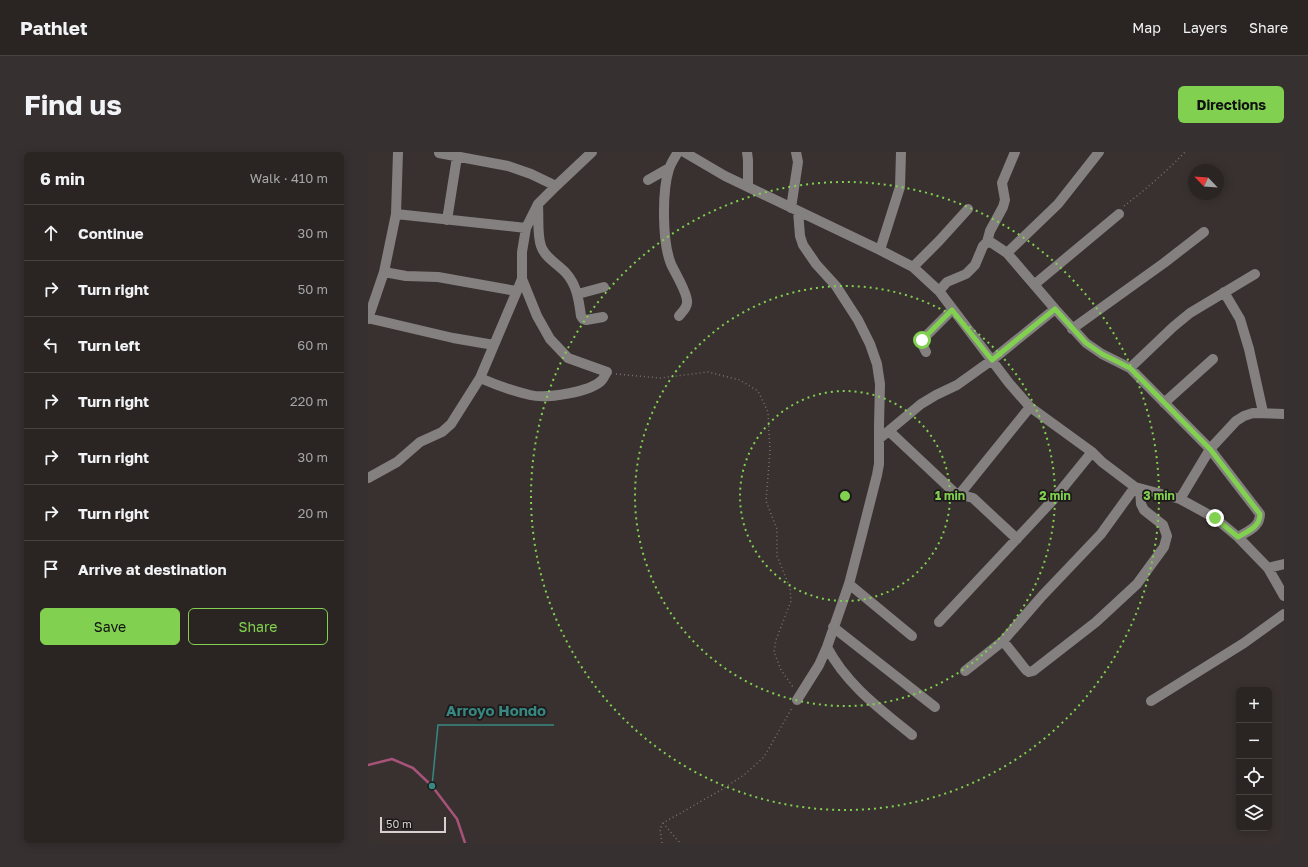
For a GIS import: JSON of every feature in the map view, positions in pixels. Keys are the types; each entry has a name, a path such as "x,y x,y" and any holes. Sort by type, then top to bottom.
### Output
{"street":[{"path":"398,152 396,171 396,214 384,272 372,296 368,318 494,346"},
{"path":"678,152 670,168 665,199 665,234 667,251 671,264 687,298 686,306 679,316"},
{"path":"684,152 725,176 913,267 939,291 1009,383 1030,407 1092,452 1102,462 1137,488 1180,499 1215,518 1238,537 1268,568 1284,596"},
{"path":"746,152 748,160 748,187"},
{"path":"796,152 798,162 795,209 800,236 816,264 836,286 858,320 870,344 877,364 880,384 878,475 849,584 827,647 819,665 796,700"},
{"path":"880,250 900,187 901,152"},
{"path":"939,291 947,282 966,274 975,265 983,246 987,242 990,231 1003,207 1005,200 1002,183 1015,152"},
{"path":"1007,253 1058,204 1098,152"},
{"path":"438,153 508,166 531,174 556,186"},
{"path":"480,378 508,389 532,396 557,396 582,391 602,381 607,372 568,358 550,339 537,316 522,279 522,252 526,228 538,204 590,153"},
{"path":"447,220 457,157"},
{"path":"648,180 670,168"},
{"path":"538,204 539,234 541,246 545,255 567,274 578,294 581,316 583,319 586,320 603,317"},
{"path":"913,267 968,209"},
{"path":"396,214 526,228"},
{"path":"1035,284 1119,214"},
{"path":"1072,329 1164,263 1204,232"},
{"path":"987,242 992,243 1007,253 1072,329 1086,343 1094,350 1130,368 1210,449 1260,514 1258,523 1253,528 1238,537"},
{"path":"384,272 406,276 438,277 516,291"},
{"path":"1130,368 1184,318 1255,274"},
{"path":"368,478 397,462 420,442 442,432 451,424 480,378 522,279"},
{"path":"578,294 604,288"},
{"path":"1224,292 1240,319 1249,348 1263,412"},
{"path":"879,438 921,404 957,385 992,360 1055,309"},
{"path":"926,352 921,342 922,340 952,310"},
{"path":"1164,403 1213,359"},
{"path":"959,495 1030,407"},
{"path":"1180,499 1210,449 1236,421 1253,413 1263,412 1284,414"},
{"path":"889,431 946,486 959,495 973,498 1017,539"},
{"path":"939,622 1053,500 1092,452"},
{"path":"966,671 1003,642 1042,596 1101,534 1137,488"},
{"path":"1003,642 1026,670 1029,672 1033,671 1096,622 1137,584 1164,547 1167,536 1163,525 1144,510 1140,504 1137,488"},
{"path":"1268,568 1284,564"},
{"path":"849,584 912,636"},
{"path":"1151,701 1244,643 1284,614"},
{"path":"833,627 935,707"},
{"path":"827,647 837,664 864,696 912,735"}],"path":[{"path":"1119,214 1122,208 1141,193 1184,152"},
{"path":"607,372 660,378 708,372 740,380 758,391 768,412 770,451 766,501 777,530 777,556 790,588 791,601 776,640 774,652 781,670 793,687 796,700 764,757 744,775 663,823 660,829 662,843"},
{"path":"663,823 680,843"}],"waterway":[{"path":"368,765 392,759 413,768 432,786 457,819 465,843"}],"place":[{"name":"Arroyo Hondo","path":"432,786"}],"route":[{"path":"922,340 952,310 992,360 1055,309 1094,350 1130,368 1210,449 1260,514 1258,523 1253,528 1238,537 1215,518"}]}
